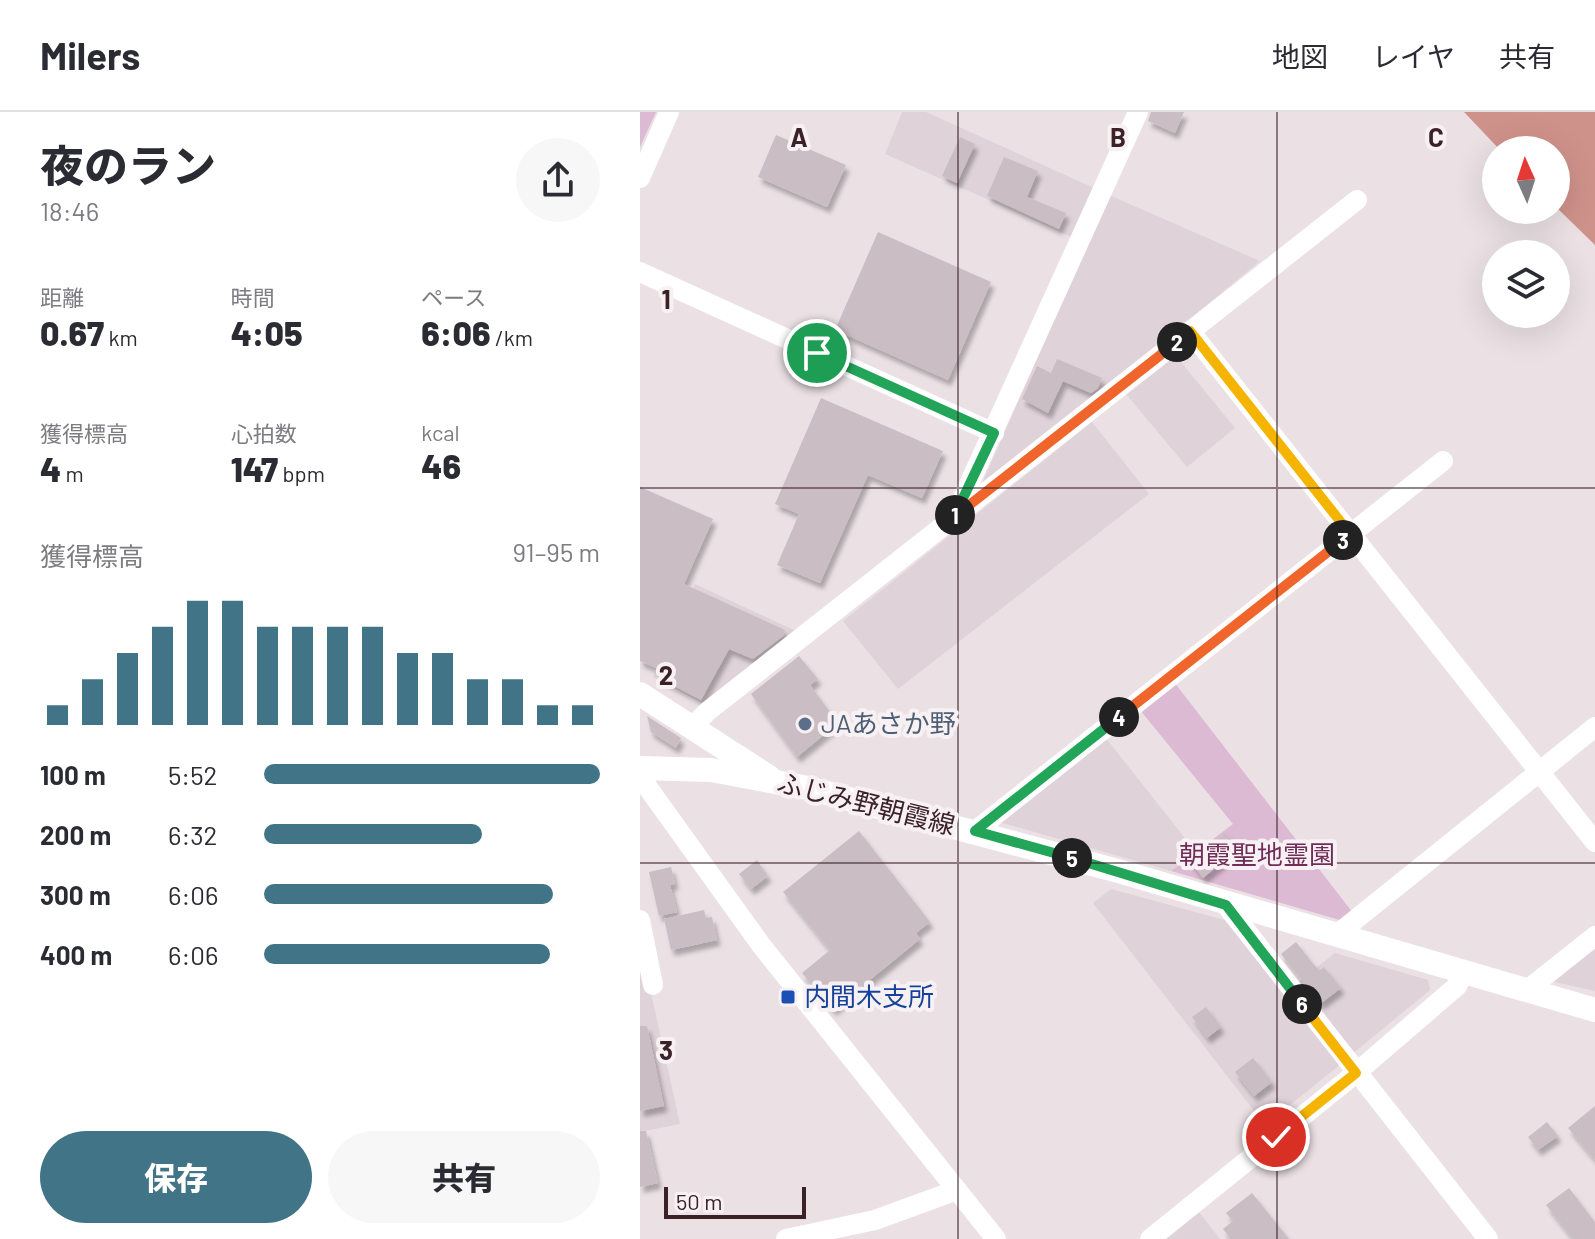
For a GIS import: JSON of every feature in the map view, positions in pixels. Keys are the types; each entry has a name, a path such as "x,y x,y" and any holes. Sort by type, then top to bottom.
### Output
{"main road":[{"path":"640,694 774,780"},
{"name":"ふじみ野朝霞線","path":"642,763 774,780 975,831 1595,1010"}],"street":[{"path":"640,178 669,112"},
{"path":"954,517 1138,112"},
{"path":"693,726 708,711 1357,200"},
{"path":"640,272 994,433"},
{"path":"1190,331 1595,842"},
{"path":"975,831 1443,461"},
{"path":"1335,936 1595,727"},
{"path":"642,763 646,785 761,945 996,1239"},
{"path":"1226,905 1488,1239"},
{"path":"640,920 653,985"},
{"path":"1526,991 1595,936"},
{"path":"1150,1239 1356,1073 1457,986 1463,974"},
{"path":"786,1239 875,1220 957,1190"}],"shaded area":[{"path":"902,112 926,112 1094,188 1072,237 885,154"},
{"path":"1464,112 1595,112 1595,245 1570,221 1570,136 1487,136"},
{"path":"1109,195 1260,261 977,495"},
{"path":"1176,356 1235,428 1187,467 1126,394"},
{"path":"1092,422 1149,494 898,689 843,621"},
{"path":"695,584 798,632 704,704 653,677"},
{"path":"1105,737 1196,852 1171,871 999,822"},
{"path":"1111,889 1228,921 1341,1064 1265,1125 1093,903"},
{"path":"640,943 680,1124 640,1132"},
{"path":"1595,945 1595,991 1550,981"},
{"path":"1335,953 1428,980 1430,990 1351,1055 1296,984"},
{"path":"1199,1212 1220,1239 1165,1239"}],"green space":[{"path":"640,112 656,112 640,147"},
{"name":"朝霞聖地霊園","path":"1174,682 1353,913 1343,921 1171,871 1233,824 1140,710"}],"building":[{"path":"1151,112 1184,112 1175,133 1148,121"},
{"path":"776,135 846,165 827,207 758,177"},
{"path":"960,137 975,144 957,183 942,176"},
{"path":"1004,157 1038,171 1027,197 1066,213 1059,229 987,196"},
{"path":"878,232 991,282 948,380 835,330"},
{"path":"1057,359 1102,378 1098,388 1091,393 1063,381 1048,413 1022,399 1037,366 1051,373"},
{"path":"821,398 943,451 922,498 868,475 820,583 777,565 799,514 775,504"},
{"path":"640,487 713,519 684,584 785,630 783,636 753,659 729,649 701,700 657,677 661,670 640,661"},
{"path":"799,656 818,679 810,685 838,723 797,757 751,694"},
{"path":"647,716 681,738 676,748 651,732"},
{"path":"859,831 930,922 916,933 920,939 833,1010 802,973 830,950 783,892"},
{"path":"1226,833 1239,849 1203,878 1190,862"},
{"path":"757,860 768,876 751,889 739,874"},
{"path":"671,867 675,884 670,885 677,912 659,916 649,872"},
{"path":"704,910 706,918 712,917 717,940 671,950 664,919"},
{"path":"1296,942 1319,971 1324,967 1341,988 1320,1004 1281,954"},
{"path":"1206,1007 1221,1027 1207,1038 1192,1017"},
{"path":"640,1026 647,1026 664,1106 640,1111"},
{"path":"1253,1058 1272,1082 1254,1096 1235,1072"},
{"path":"1595,1106 1595,1160 1568,1128"},
{"path":"1547,1122 1558,1136 1538,1150 1528,1137"},
{"path":"640,1131 646,1131 658,1183 640,1187"},
{"path":"1569,1188 1595,1222 1595,1239 1573,1239 1546,1205"},
{"path":"1252,1193 1289,1239 1231,1239 1223,1229 1233,1221 1226,1213"}],"place":[{"name":"JAあさか野","path":"805,724"},
{"name":"内間木支所","path":"788,997"}],"route":[{"path":"817,353 994,433 954,517 1190,331 1351,535 975,831 1226,905 1356,1073 1276,1137"}]}
